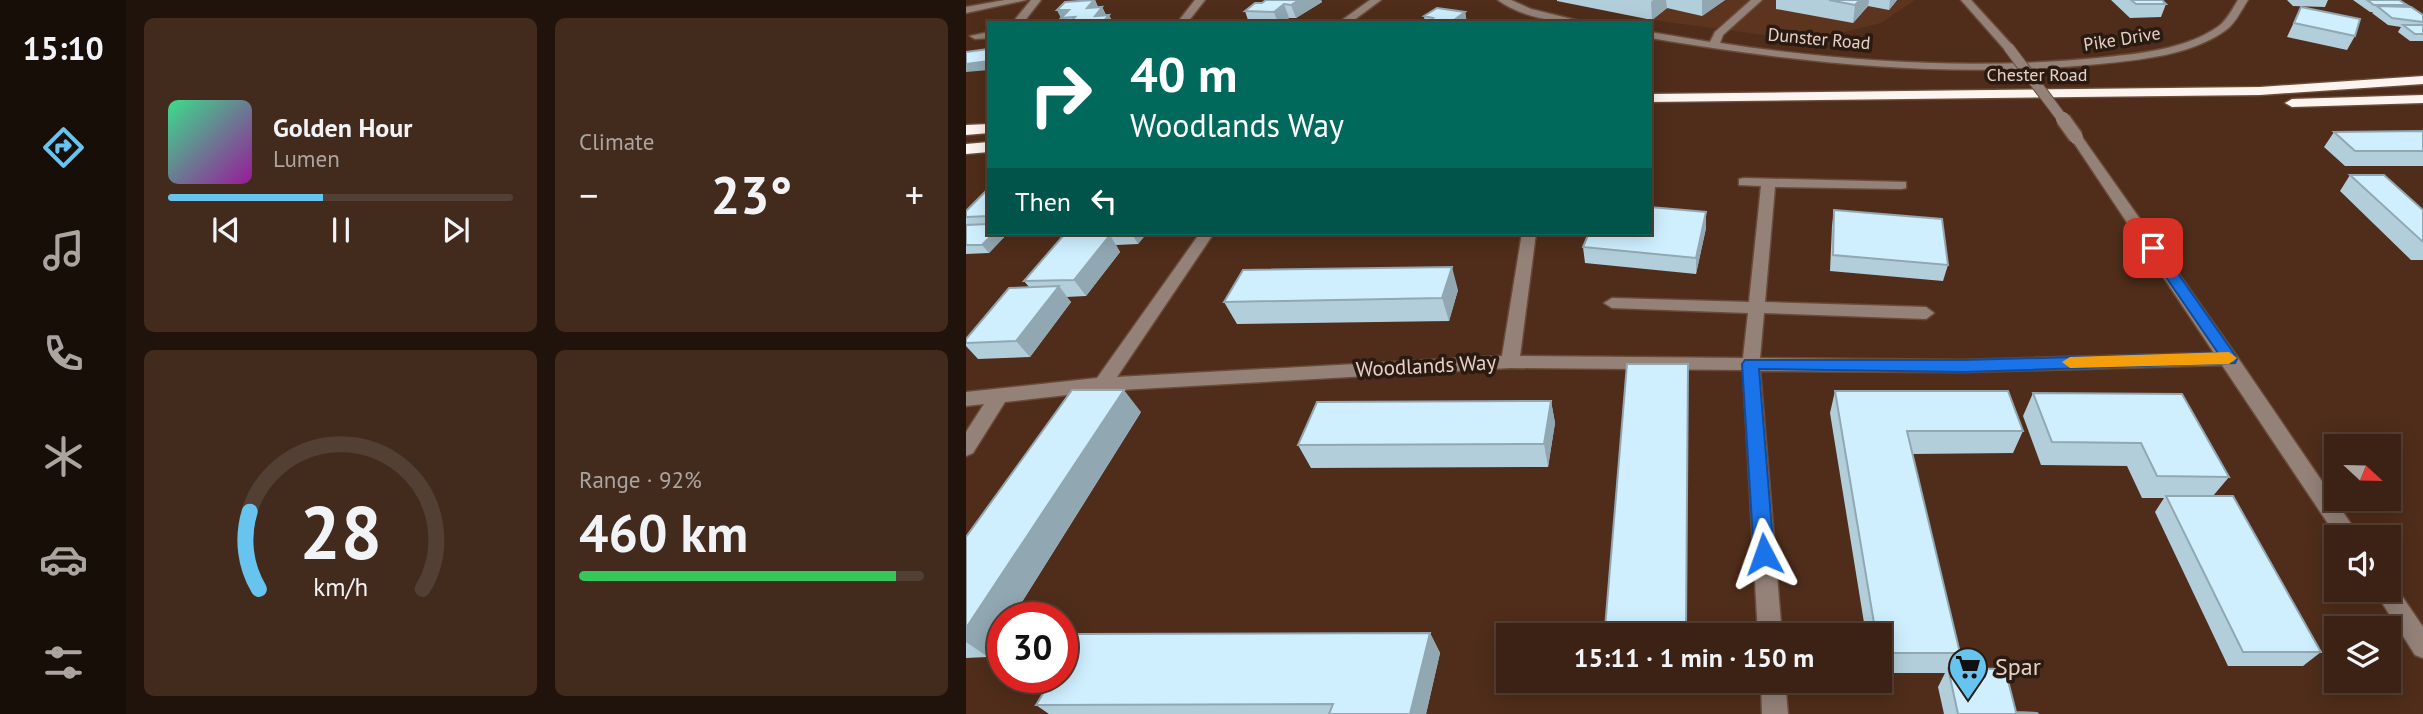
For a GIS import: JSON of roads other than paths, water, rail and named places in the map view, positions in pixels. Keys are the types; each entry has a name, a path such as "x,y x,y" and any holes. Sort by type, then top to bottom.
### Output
{"highway":[{"name":"Chester Road","path":"1652,98 2260,92 2378,85 2423,79"},
{"name":"Chester Road","path":"1652,108 2129,107 2423,99"},
{"path":"966,130 987,128"},
{"path":"966,149 987,147"}],"street":[{"path":"966,10 1020,0"},
{"path":"1019,21 1036,0"},
{"path":"1184,21 1200,0"},
{"path":"1345,21 1376,0"},
{"path":"1503,0 1528,11 1574,21"},
{"path":"1713,46 1719,34 1758,0"},
{"path":"1966,0 2009,48 2076,137 2341,525"},
{"name":"Pike Drive","path":"1985,65 2071,65 2137,58 2188,45 2223,29 2234,20 2243,0"},
{"path":"975,36 987,35"},
{"name":"Dunster Road","path":"1652,35 1713,46 1850,61 1985,65"},
{"path":"1744,182 1900,185"},
{"path":"1768,183 1751,364 1769,623"},
{"path":"1102,384 1207,235"},
{"path":"1510,362 1529,235"},
{"path":"1612,303 1926,313"},
{"name":"Woodlands Way","path":"966,399 1102,384 1510,362 1964,366 2230,359"},
{"path":"966,448 998,397"},
{"path":"2393,602 2423,647"},
{"path":"1774,693 1775,714"}],"place":[{"name":"Spar","path":"1968,701"}]}
